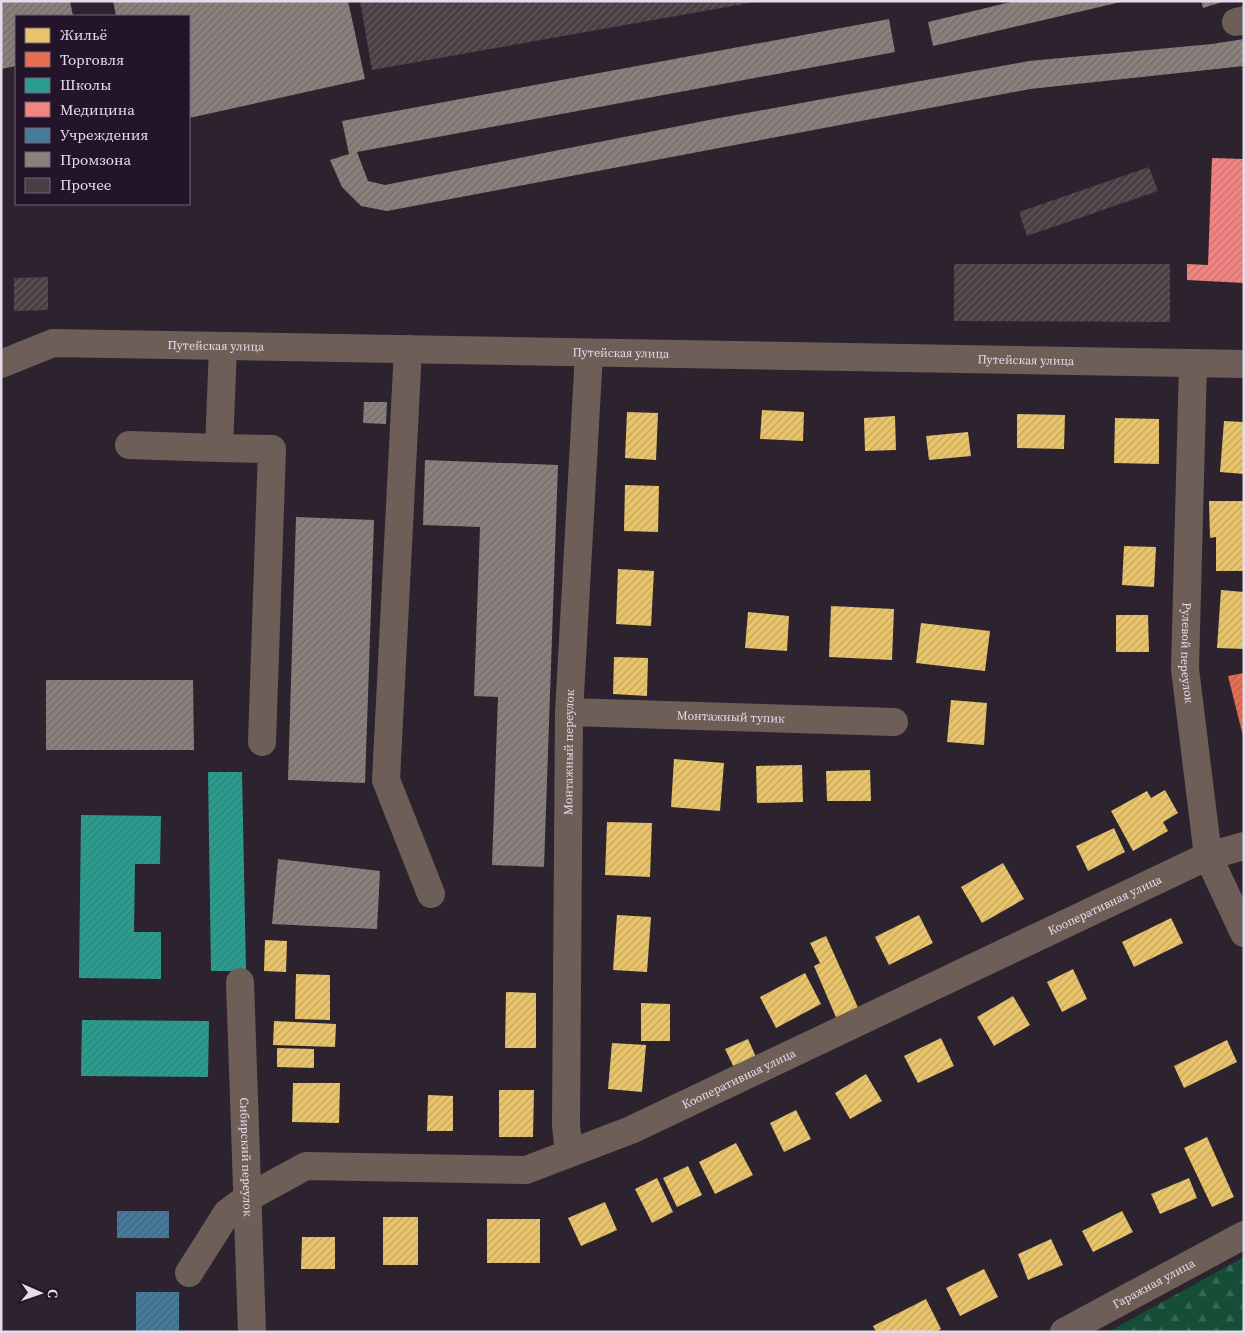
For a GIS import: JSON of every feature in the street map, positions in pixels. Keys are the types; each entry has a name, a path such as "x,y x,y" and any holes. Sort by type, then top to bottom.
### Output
{"street":[{"name":"Путейская улица","path":"1,364 54,343 1244,364"},
{"path":"219,448 223,346"},
{"path":"408,349 386,780 431,894"},
{"name":"Монтажный переулок","path":"569,1153 566,1115 569,712 590,353"},
{"name":"Рулевой переулок","path":"1193,364 1186,669 1208,856 1244,933"},
{"path":"129,445 272,450 262,742"},
{"name":"Монтажный тупик","path":"569,712 894,722"},
{"name":"Кооперативная улица","path":"189,1273 228,1213 247,1198 306,1166 526,1170 631,1130 1208,856 1244,846"},
{"name":"Сибирский переулок","path":"240,982 252,1332"},
{"name":"Гаражная улица","path":"1064,1332 1244,1234"}],"green space":[{"path":"1244,1257 1244,1332 1108,1332"}],"building: Жильё":[{"path":"762,410 804,412 803,441 760,439"},
{"path":"627,412 658,413 656,460 625,458"},
{"path":"1017,414 1065,415 1064,449 1017,448"},
{"path":"895,416 896,450 865,451 864,418"},
{"path":"1115,418 1159,419 1159,464 1114,463"},
{"path":"1224,421 1244,422 1244,474 1220,472"},
{"path":"968,432 971,456 929,460 926,436"},
{"path":"625,485 659,486 658,532 624,531"},
{"path":"1209,501 1244,501 1244,571 1216,571 1216,537 1210,538"},
{"path":"1124,546 1156,547 1154,587 1122,585"},
{"path":"618,569 654,571 651,626 616,624"},
{"path":"1221,590 1244,592 1244,649 1217,648"},
{"path":"831,606 894,609 892,660 829,657"},
{"path":"748,612 789,616 787,651 745,648"},
{"path":"1116,615 1148,615 1149,652 1116,652"},
{"path":"921,623 990,631 985,671 916,663"},
{"path":"614,657 648,658 647,696 613,694"},
{"path":"951,700 987,703 984,745 947,742"},
{"path":"674,759 724,763 720,811 671,807"},
{"path":"802,765 803,802 757,803 756,766"},
{"path":"870,770 871,801 827,801 826,771"},
{"path":"1165,790 1178,813 1163,822 1168,831 1133,851 1111,811 1147,791 1151,798"},
{"path":"607,822 652,823 650,877 605,875"},
{"path":"1114,828 1125,852 1088,871 1076,846"},
{"path":"1003,863 1024,899 982,923 961,887"},
{"path":"617,915 651,917 647,972 613,970"},
{"path":"919,915 933,943 889,965 875,937"},
{"path":"1171,918 1183,943 1134,967 1122,942"},
{"path":"826,936 860,1012 838,1022 814,966 820,963 810,943"},
{"path":"265,940 287,941 286,972 264,971"},
{"path":"1073,969 1087,999 1062,1012 1047,982"},
{"path":"805,973 821,1004 776,1028 760,997"},
{"path":"296,974 330,975 330,1020 295,1019"},
{"path":"506,992 536,993 536,1048 505,1048"},
{"path":"1013,996 1030,1025 994,1046 977,1017"},
{"path":"641,1003 670,1004 670,1041 641,1041"},
{"path":"274,1021 336,1024 335,1047 273,1045"},
{"path":"941,1038 954,1066 918,1083 904,1056"},
{"path":"748,1039 760,1066 738,1076 725,1049"},
{"path":"1227,1040 1237,1062 1184,1088 1174,1066"},
{"path":"612,1043 646,1045 642,1092 608,1089"},
{"path":"277,1048 314,1049 314,1068 277,1067"},
{"path":"866,1074 882,1101 850,1119 835,1093"},
{"path":"293,1083 340,1083 339,1123 292,1122"},
{"path":"499,1090 534,1090 533,1137 499,1137"},
{"path":"428,1095 453,1096 453,1131 427,1131"},
{"path":"796,1110 811,1139 784,1152 770,1123"},
{"path":"1207,1137 1234,1197 1212,1207 1184,1148"},
{"path":"736,1143 753,1175 715,1194 699,1162"},
{"path":"688,1166 702,1195 677,1207 663,1178"},
{"path":"657,1178 673,1212 652,1223 635,1189"},
{"path":"1189,1178 1197,1198 1160,1214 1151,1194"},
{"path":"605,1202 617,1230 581,1246 568,1218"},
{"path":"1122,1211 1133,1232 1093,1252 1082,1231"},
{"path":"383,1217 418,1217 418,1265 383,1265"},
{"path":"487,1219 540,1219 540,1263 487,1263"},
{"path":"302,1237 335,1237 335,1269 301,1269"},
{"path":"1051,1239 1063,1265 1028,1280 1018,1254"},
{"path":"984,1269 998,1297 960,1316 946,1288"},
{"path":"926,1299 941,1329 936,1332 876,1332 873,1326"}],"building: Торговля":[{"path":"1244,673 1244,736 1243,736 1228,676"}],"building: Школы":[{"path":"208,772 242,772 246,971 211,971"},
{"path":"81,815 161,816 160,864 135,864 134,932 161,932 161,979 79,978"},
{"path":"82,1020 209,1021 208,1077 81,1076"}],"building: Медицина":[{"path":"1212,158 1244,159 1244,283 1187,280 1187,264 1208,265"}],"building: Учреждения":[{"path":"117,1211 169,1211 169,1238 117,1238"},
{"path":"136,1292 179,1292 179,1332 136,1332"}],"building: Промзона":[{"path":"1,1 70,1 73,15 15,15 15,66 1,69"},
{"path":"113,1 348,1 365,79 190,118 190,15 116,15"},
{"path":"1015,1 1121,2 933,46 928,22"},
{"path":"1201,1 1222,1 1222,2 1203,8"},
{"path":"889,19 895,52 357,152 368,181 385,185 714,119 1029,61 1212,44 1244,39 1244,66 1030,89 387,211 361,206 342,187 330,160 349,154 342,121"},
{"path":"364,402 387,402 386,424 363,423"},
{"path":"425,460 558,465 544,867 492,865 498,697 474,696 480,527 423,525"},
{"path":"296,517 374,520 365,783 288,780"},
{"path":"46,680 193,680 194,750 46,750"},
{"path":"278,859 380,871 377,929 272,924"}],"building: Прочее":[{"path":"360,1 755,1 755,2 372,70"},
{"path":"1149,167 1158,191 1027,236 1019,212"},
{"path":"954,264 1170,264 1170,322 954,321"},
{"path":"48,277 48,310 14,311 14,278"}]}
